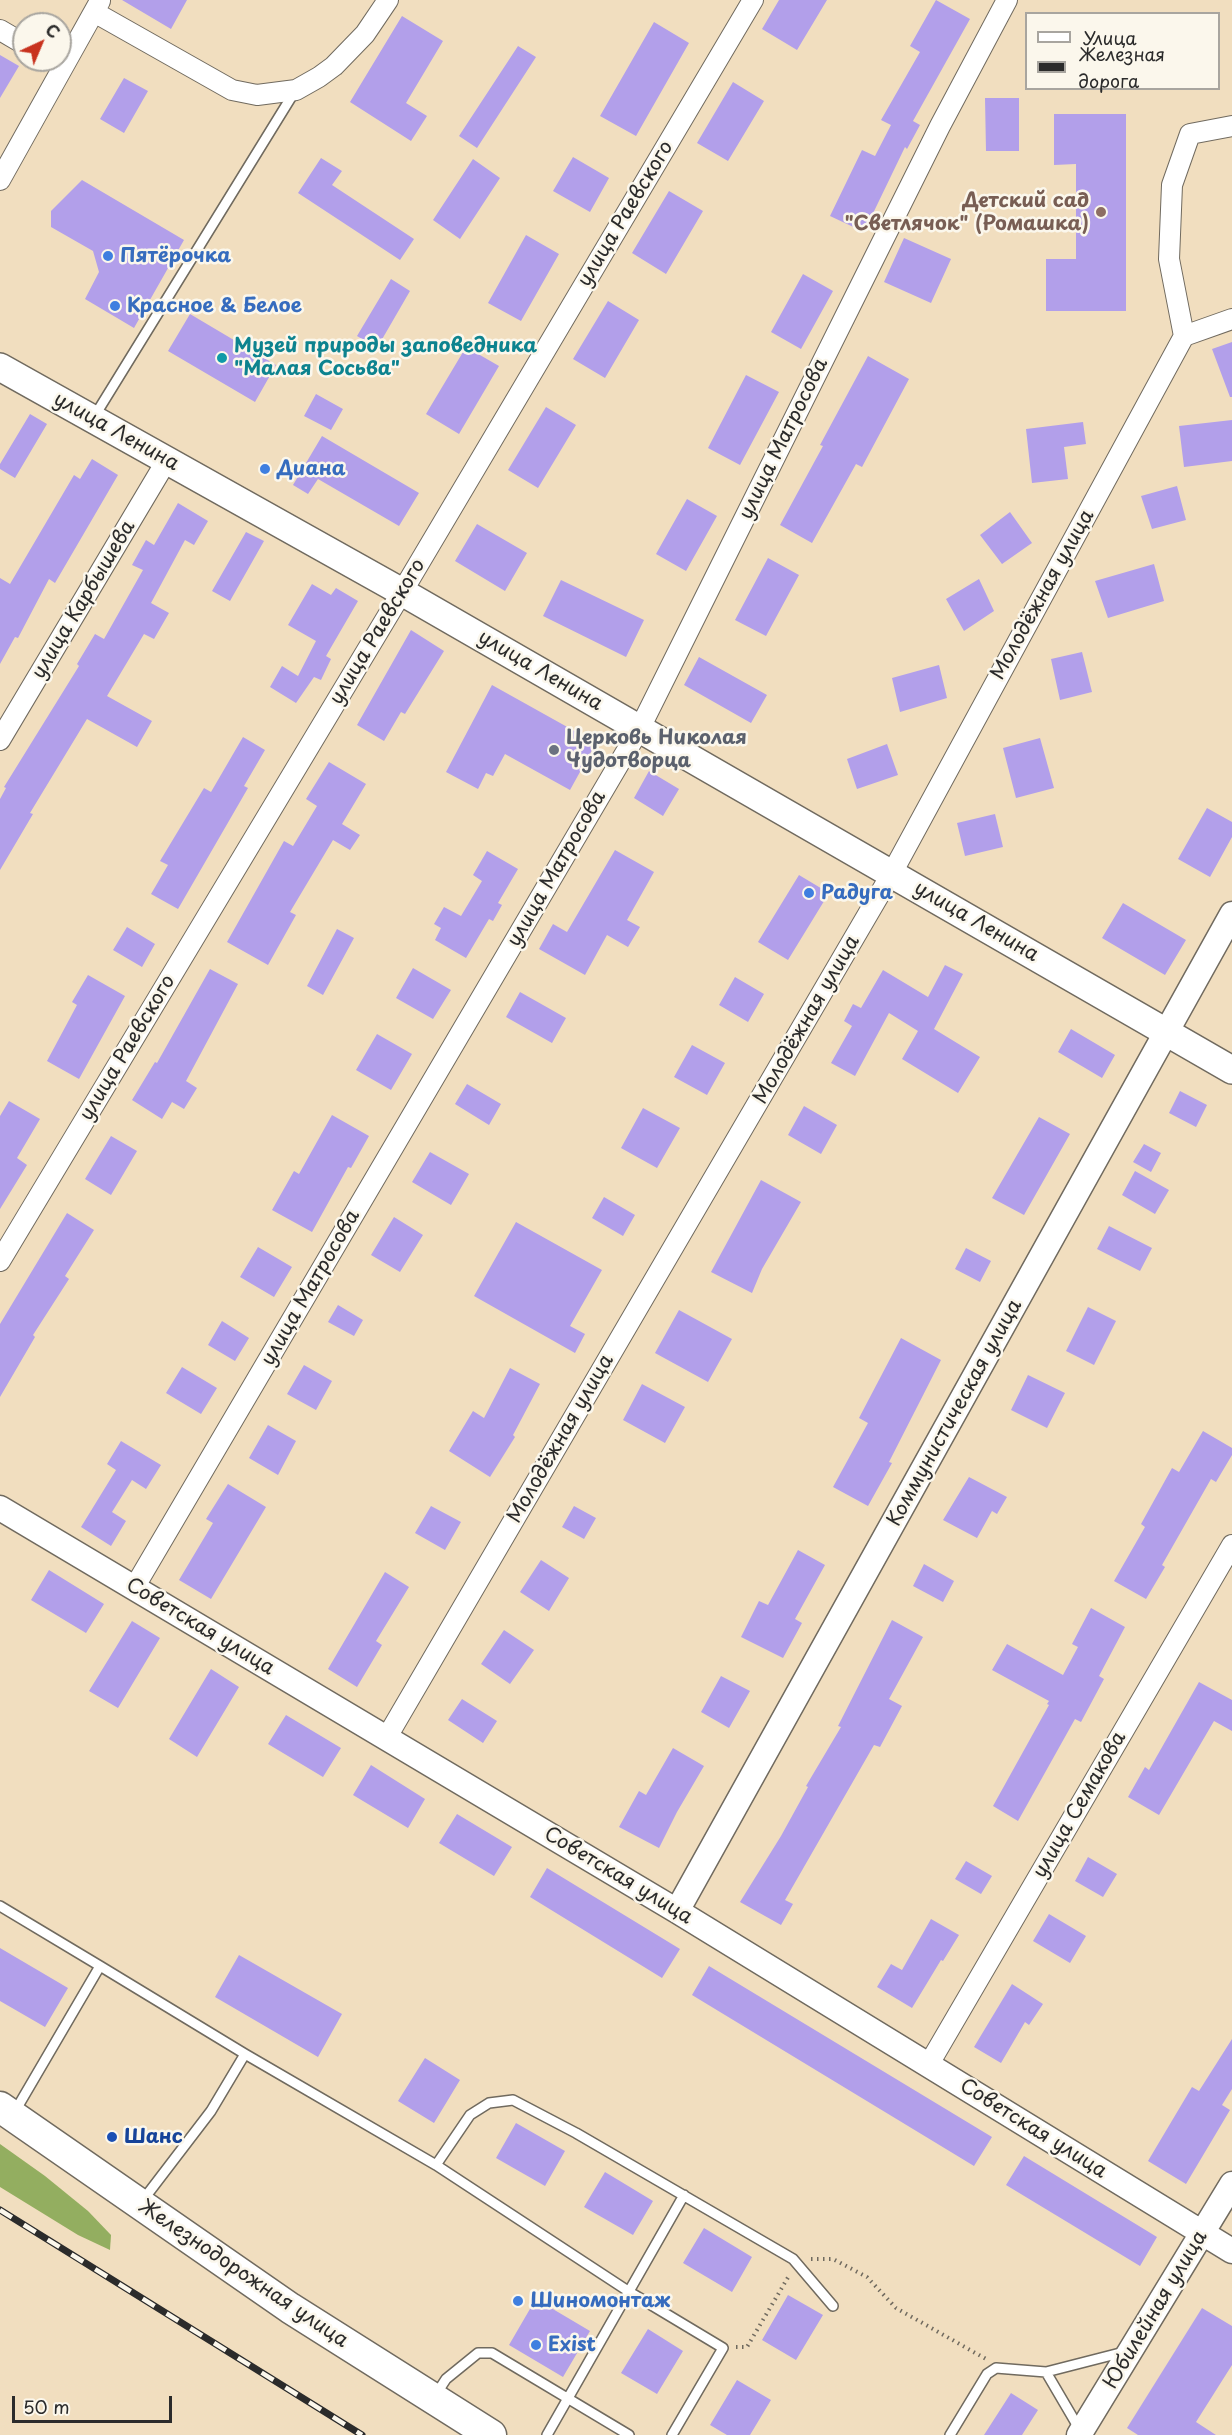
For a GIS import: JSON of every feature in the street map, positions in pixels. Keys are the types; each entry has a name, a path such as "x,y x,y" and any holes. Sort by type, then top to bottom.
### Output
{"main road":[{"name":"улица Ленина","path":"0,367 402,592 1232,1070"},
{"name":"Железнодорожная улица","path":"6,2111 290,2308 491,2435"}],"street":[{"path":"72,42 97,6 232,90 257,95 296,90 334,66 365,34 388,0"},
{"name":"улица Раевского","path":"0,1261 402,592 753,0"},
{"name":"улица Матросова","path":"134,1588 640,728 940,126 1007,0"},
{"path":"0,180 53,72"},
{"path":"1232,126 1190,134 1172,185 1169,259 1184,336 1232,320"},
{"name":"Молодёжная улица","path":"387,1737 892,873 1184,336"},
{"name":"улица Карбышева","path":"0,741 167,460"},
{"name":"Коммунистическая улица","path":"677,1911 1168,1033 1232,914"},
{"name":"Советская улица","path":"0,1508 677,1911 1232,2251"},
{"name":"улица Семакова","path":"928,2064 1232,1545"},
{"name":"Юбилейная улица","path":"1080,2433 1232,2184"}],"lane":[{"path":"93,419 296,90"},
{"path":"0,1906 245,2054 436,2165 628,2291 723,2348 672,2435"},
{"path":"6,2111 100,1966"},
{"path":"140,2205 212,2111 245,2054"},
{"path":"436,2165 470,2115 489,2103 513,2100 576,2133 794,2261 833,2306"},
{"path":"547,2435 684,2195"},
{"path":"950,2435 987,2374 996,2368 1046,2372 1132,2350"},
{"path":"433,2399 446,2379 478,2353 492,2353 628,2435"},
{"path":"1046,2372 1080,2433"}],"path":[{"path":"723,2348 747,2347 794,2261 833,2259 867,2277 896,2308 987,2360"}],"green space":[{"path":"0,2144 88,2211 111,2235 110,2250 78,2235 0,2187"}],"building":[{"path":"122,0 187,0 171,29"},
{"path":"779,0 827,0 797,50 762,29"},
{"path":"936,0 970,19 913,121 920,125 907,149 905,147 864,232 830,216 862,150 875,156 891,125 881,120 920,52 910,46"},
{"path":"402,16 443,41 406,103 427,116 411,141 350,102"},
{"path":"654,22 689,43 636,136 600,116"},
{"path":"518,46 536,57 477,148 459,136"},
{"path":"0,55 12,62 12,72 15,72 0,98"},
{"path":"124,78 148,91 124,133 100,119"},
{"path":"733,82 764,101 728,161 697,143"},
{"path":"985,98 1019,98 1019,151 986,151"},
{"name":"Детский сад \"Светлячок\" (Ромашка)","path":"1054,114 1126,114 1126,311 1046,311 1046,259 1076,259 1076,164 1054,165"},
{"path":"573,157 609,178 590,212 553,191"},
{"path":"321,158 342,171 332,185 414,239 400,260 298,193"},
{"path":"473,159 500,178 460,239 433,220"},
{"path":"82,180 184,240 134,328 85,299 99,272 93,251 51,227 51,211"},
{"path":"669,191 703,211 666,274 632,253"},
{"path":"526,235 559,254 521,321 488,303"},
{"path":"904,238 951,259 931,303 884,282"},
{"path":"803,274 833,291 801,349 771,332"},
{"path":"391,279 410,291 377,348 357,336"},
{"path":"608,301 639,320 605,378 573,359"},
{"path":"190,314 276,365 255,402 168,351"},
{"path":"1232,342 1232,397 1230,397 1212,349"},
{"path":"466,347 499,366 459,434 426,414"},
{"path":"868,356 909,379 862,467 856,464 812,543 780,525"},
{"path":"746,375 779,392 740,465 708,448"},
{"path":"316,394 343,409 331,430 304,416"},
{"path":"546,407 576,425 538,488 508,470"},
{"path":"30,414 47,424 15,478 0,469 0,464"},
{"path":"1232,420 1232,461 1184,467 1179,426"},
{"path":"1083,422 1086,444 1064,447 1068,479 1032,483 1026,429"},
{"path":"322,436 419,493 399,526 318,479 308,494 293,485"},
{"path":"92,459 118,475 55,583 49,579 18,638 15,637 0,664 0,578 10,584 74,475 80,479"},
{"path":"1177,486 1186,520 1152,529 1141,496"},
{"path":"687,499 717,516 686,571 656,554"},
{"path":"178,503 208,521 194,545 185,540 151,603 169,613 154,639 144,634 107,696 152,721 137,747 87,719 30,813 33,814 0,870 0,799 6,788 4,787 79,666 77,664 95,634 104,639 143,570 132,565 146,540 154,545"},
{"path":"1010,512 1032,543 1002,564 980,535"},
{"path":"477,524 527,553 505,591 455,561"},
{"path":"246,532 264,541 230,601 212,591"},
{"path":"768,558 799,575 766,636 735,620"},
{"path":"1154,564 1164,601 1108,618 1095,581"},
{"path":"979,579 994,611 964,631 946,599"},
{"path":"561,580 644,620 626,657 543,616"},
{"path":"312,584 331,595 336,588 358,601 326,656 331,659 321,680 314,677 296,703 270,687 282,666 298,676 316,641 288,625"},
{"path":"411,630 444,651 405,714 401,712 384,741 357,725"},
{"path":"1082,652 1092,692 1060,700 1051,659"},
{"path":"699,657 767,695 751,723 684,685"},
{"path":"939,665 947,698 900,712 892,678"},
{"path":"492,685 596,743 570,790 505,754 493,776 486,773 478,789 446,772"},
{"path":"243,737 265,750 244,786 248,788 178,909 151,894 168,865 160,861 204,788 211,792"},
{"path":"1040,738 1054,788 1016,798 1003,748"},
{"path":"887,744 898,775 857,789 847,759"},
{"path":"329,762 366,784 342,824 360,835 350,850 333,840 290,912 296,915 268,965 227,942 284,841 293,846 317,806 306,799"},
{"path":"649,771 679,789 663,816 634,798"},
{"path":"1207,808 1232,822 1232,837 1210,877 1178,859"},
{"path":"995,814 1003,847 965,856 957,823"},
{"path":"615,850 654,872 627,920 640,927 628,947 607,935 585,975 539,949 553,924 567,932"},
{"path":"487,851 518,869 498,903 502,905 493,921 489,919 466,958 435,940 441,928 434,924 444,907 461,916 482,881 473,875"},
{"path":"799,875 829,893 788,960 758,942"},
{"path":"1123,903 1186,940 1165,975 1102,938"},
{"path":"127,927 155,944 142,967 113,950"},
{"path":"337,929 354,938 323,995 307,986"},
{"path":"945,965 963,974 934,1029 980,1057 958,1093 902,1059 918,1031 889,1013 855,1076 831,1063 852,1026 844,1021 853,1004 861,1008 883,970 928,997"},
{"path":"413,968 451,990 433,1019 396,998"},
{"path":"210,969 238,984 186,1081 197,1088 184,1109 172,1102 162,1119 132,1100 155,1062 157,1063"},
{"path":"88,975 125,996 79,1079 47,1061 77,1005 72,1002"},
{"path":"735,977 764,994 748,1022 719,1005"},
{"path":"520,992 566,1018 552,1043 506,1017"},
{"path":"1071,1029 1115,1055 1102,1078 1058,1052"},
{"path":"377,1034 412,1054 391,1090 356,1070"},
{"path":"692,1045 725,1063 707,1095 674,1077"},
{"path":"467,1084 501,1104 489,1125 455,1104"},
{"path":"1180,1091 1207,1105 1196,1127 1169,1113"},
{"path":"9,1101 40,1119 17,1158 27,1165 0,1209 0,1116"},
{"path":"804,1106 837,1125 821,1154 788,1135"},
{"path":"643,1108 680,1128 657,1168 621,1148"},
{"path":"332,1115 369,1136 351,1168 348,1167 312,1232 272,1210 294,1171 299,1174"},
{"path":"1039,1117 1070,1134 1024,1215 992,1198"},
{"path":"111,1136 137,1151 111,1195 85,1179"},
{"path":"1144,1144 1161,1153 1151,1172 1133,1162"},
{"path":"430,1152 469,1174 451,1205 412,1182"},
{"path":"1135,1171 1169,1190 1155,1214 1122,1195"},
{"path":"761,1180 801,1202 762,1269 752,1293 711,1272"},
{"path":"604,1197 635,1215 623,1236 592,1218"},
{"path":"67,1213 94,1230 65,1276 69,1279 33,1335 35,1337 0,1397 0,1324"},
{"path":"394,1217 423,1235 400,1272 371,1255"},
{"path":"516,1222 602,1270 570,1326 585,1334 575,1353 474,1296"},
{"path":"1109,1226 1152,1248 1140,1271 1097,1249"},
{"path":"258,1247 292,1267 274,1297 240,1277"},
{"path":"966,1248 991,1261 980,1282 955,1269"},
{"path":"338,1305 363,1320 354,1336 328,1322"},
{"path":"1088,1307 1116,1321 1094,1365 1066,1351"},
{"path":"679,1310 732,1339 708,1382 655,1353"},
{"path":"222,1321 249,1338 235,1361 208,1345"},
{"path":"901,1338 941,1360 889,1462 892,1463 868,1506 833,1487 868,1423 859,1418"},
{"path":"304,1365 332,1381 316,1410 287,1394"},
{"path":"182,1367 217,1388 201,1414 166,1393"},
{"path":"510,1368 540,1384 513,1435 515,1437 490,1477 449,1451 473,1411 484,1418"},
{"path":"1028,1375 1065,1393 1047,1428 1011,1410"},
{"path":"642,1384 685,1407 665,1443 623,1420"},
{"path":"268,1425 296,1441 278,1475 249,1458"},
{"path":"1203,1431 1232,1448 1232,1455 1216,1482 1211,1479 1162,1565 1165,1567 1146,1599 1114,1581 1145,1527 1141,1524 1172,1468 1179,1472"},
{"path":"121,1441 161,1465 146,1489 132,1480 112,1512 126,1521 111,1546 81,1527 116,1470 107,1464"},
{"path":"969,1477 1007,1497 997,1514 992,1511 977,1538 943,1520"},
{"path":"228,1484 266,1507 211,1599 179,1580 213,1523 206,1519"},
{"path":"431,1506 461,1522 445,1550 415,1533"},
{"path":"574,1506 596,1518 584,1539 562,1527"},
{"path":"798,1550 825,1565 795,1619 802,1623 783,1658 741,1637 759,1601 768,1605"},
{"path":"541,1560 569,1578 549,1611 520,1592"},
{"path":"924,1564 954,1581 943,1602 913,1586"},
{"path":"49,1570 104,1604 86,1633 31,1600"},
{"path":"385,1572 409,1587 376,1641 382,1645 357,1687 328,1669"},
{"path":"1091,1608 1125,1627 1099,1676 1104,1679 1081,1722 1075,1719 1018,1821 993,1806 1049,1705 1047,1704 1049,1701 992,1670 1007,1644 1063,1675 1078,1647 1072,1644"},
{"path":"892,1620 923,1637 889,1699 902,1706 880,1747 874,1745 785,1900 793,1904 781,1925 740,1902 781,1836 808,1787 806,1786 841,1727 838,1726"},
{"path":"132,1621 160,1638 118,1708 89,1691"},
{"path":"504,1630 534,1650 510,1684 481,1664"},
{"path":"211,1669 239,1687 197,1757 169,1739"},
{"path":"721,1676 750,1691 729,1728 701,1712"},
{"path":"1199,1682 1232,1700 1232,1731 1214,1721 1159,1815 1128,1797 1145,1767 1149,1770"},
{"path":"462,1699 497,1721 483,1743 448,1720"},
{"path":"286,1715 341,1748 323,1777 268,1744"},
{"path":"673,1748 704,1766 659,1848 619,1827 639,1791 646,1795"},
{"path":"371,1765 425,1799 408,1828 353,1795"},
{"path":"457,1814 512,1847 494,1876 439,1843"},
{"path":"1088,1857 1117,1874 1103,1897 1075,1881"},
{"path":"966,1861 992,1876 981,1894 955,1879"},
{"path":"547,1868 680,1949 662,1978 530,1897"},
{"path":"1049,1914 1086,1936 1070,1963 1033,1941"},
{"path":"931,1919 959,1935 912,2008 877,1987 891,1964 902,1970"},
{"path":"0,1948 68,1988 45,2027 0,2001"},
{"path":"239,1955 342,2014 318,2057 215,1997"},
{"path":"709,1966 992,2137 974,2166 692,1995"},
{"path":"1012,1984 1043,2004 1029,2025 1025,2022 1001,2063 974,2047"},
{"path":"1232,2039 1232,2089 1222,2105 1230,2110 1186,2184 1148,2161 1192,2087 1199,2091"},
{"path":"425,2058 460,2080 434,2123 398,2101"},
{"path":"516,2123 565,2151 545,2186 496,2158"},
{"path":"1024,2156 1157,2237 1140,2266 1006,2185"},
{"path":"605,2172 653,2201 633,2235 584,2207"},
{"path":"704,2228 752,2257 732,2292 683,2263"},
{"path":"788,2295 823,2315 796,2360 762,2340"},
{"path":"534,2302 541,2302 590,2331 563,2377 509,2345"},
{"path":"1202,2308 1232,2326 1232,2365 1196,2422 1216,2435 1138,2435 1127,2428"},
{"path":"648,2329 683,2351 657,2394 621,2373"},
{"path":"737,2380 771,2400 750,2435 727,2435 710,2425"},
{"path":"1011,2393 1038,2410 1022,2435 984,2435"}],"railway":[{"path":"0,2210 362,2435"}],"place":[{"name":"Детский сад \"Светлячок\" (Ромашка)","path":"1101,212"},
{"name":"Пятёрочка","path":"108,256"},
{"name":"Красное & Белое","path":"115,306"},
{"name":"Музей природы заповедника \"Малая Сосьва\"","path":"222,358"},
{"name":"Диана","path":"265,469"},
{"name":"Церковь Николая Чудотворца","path":"554,750"},
{"name":"Радуга","path":"809,893"},
{"name":"Шанс","path":"112,2137"},
{"name":"Шиномонтаж","path":"518,2301"},
{"name":"Exist","path":"536,2345"}]}
